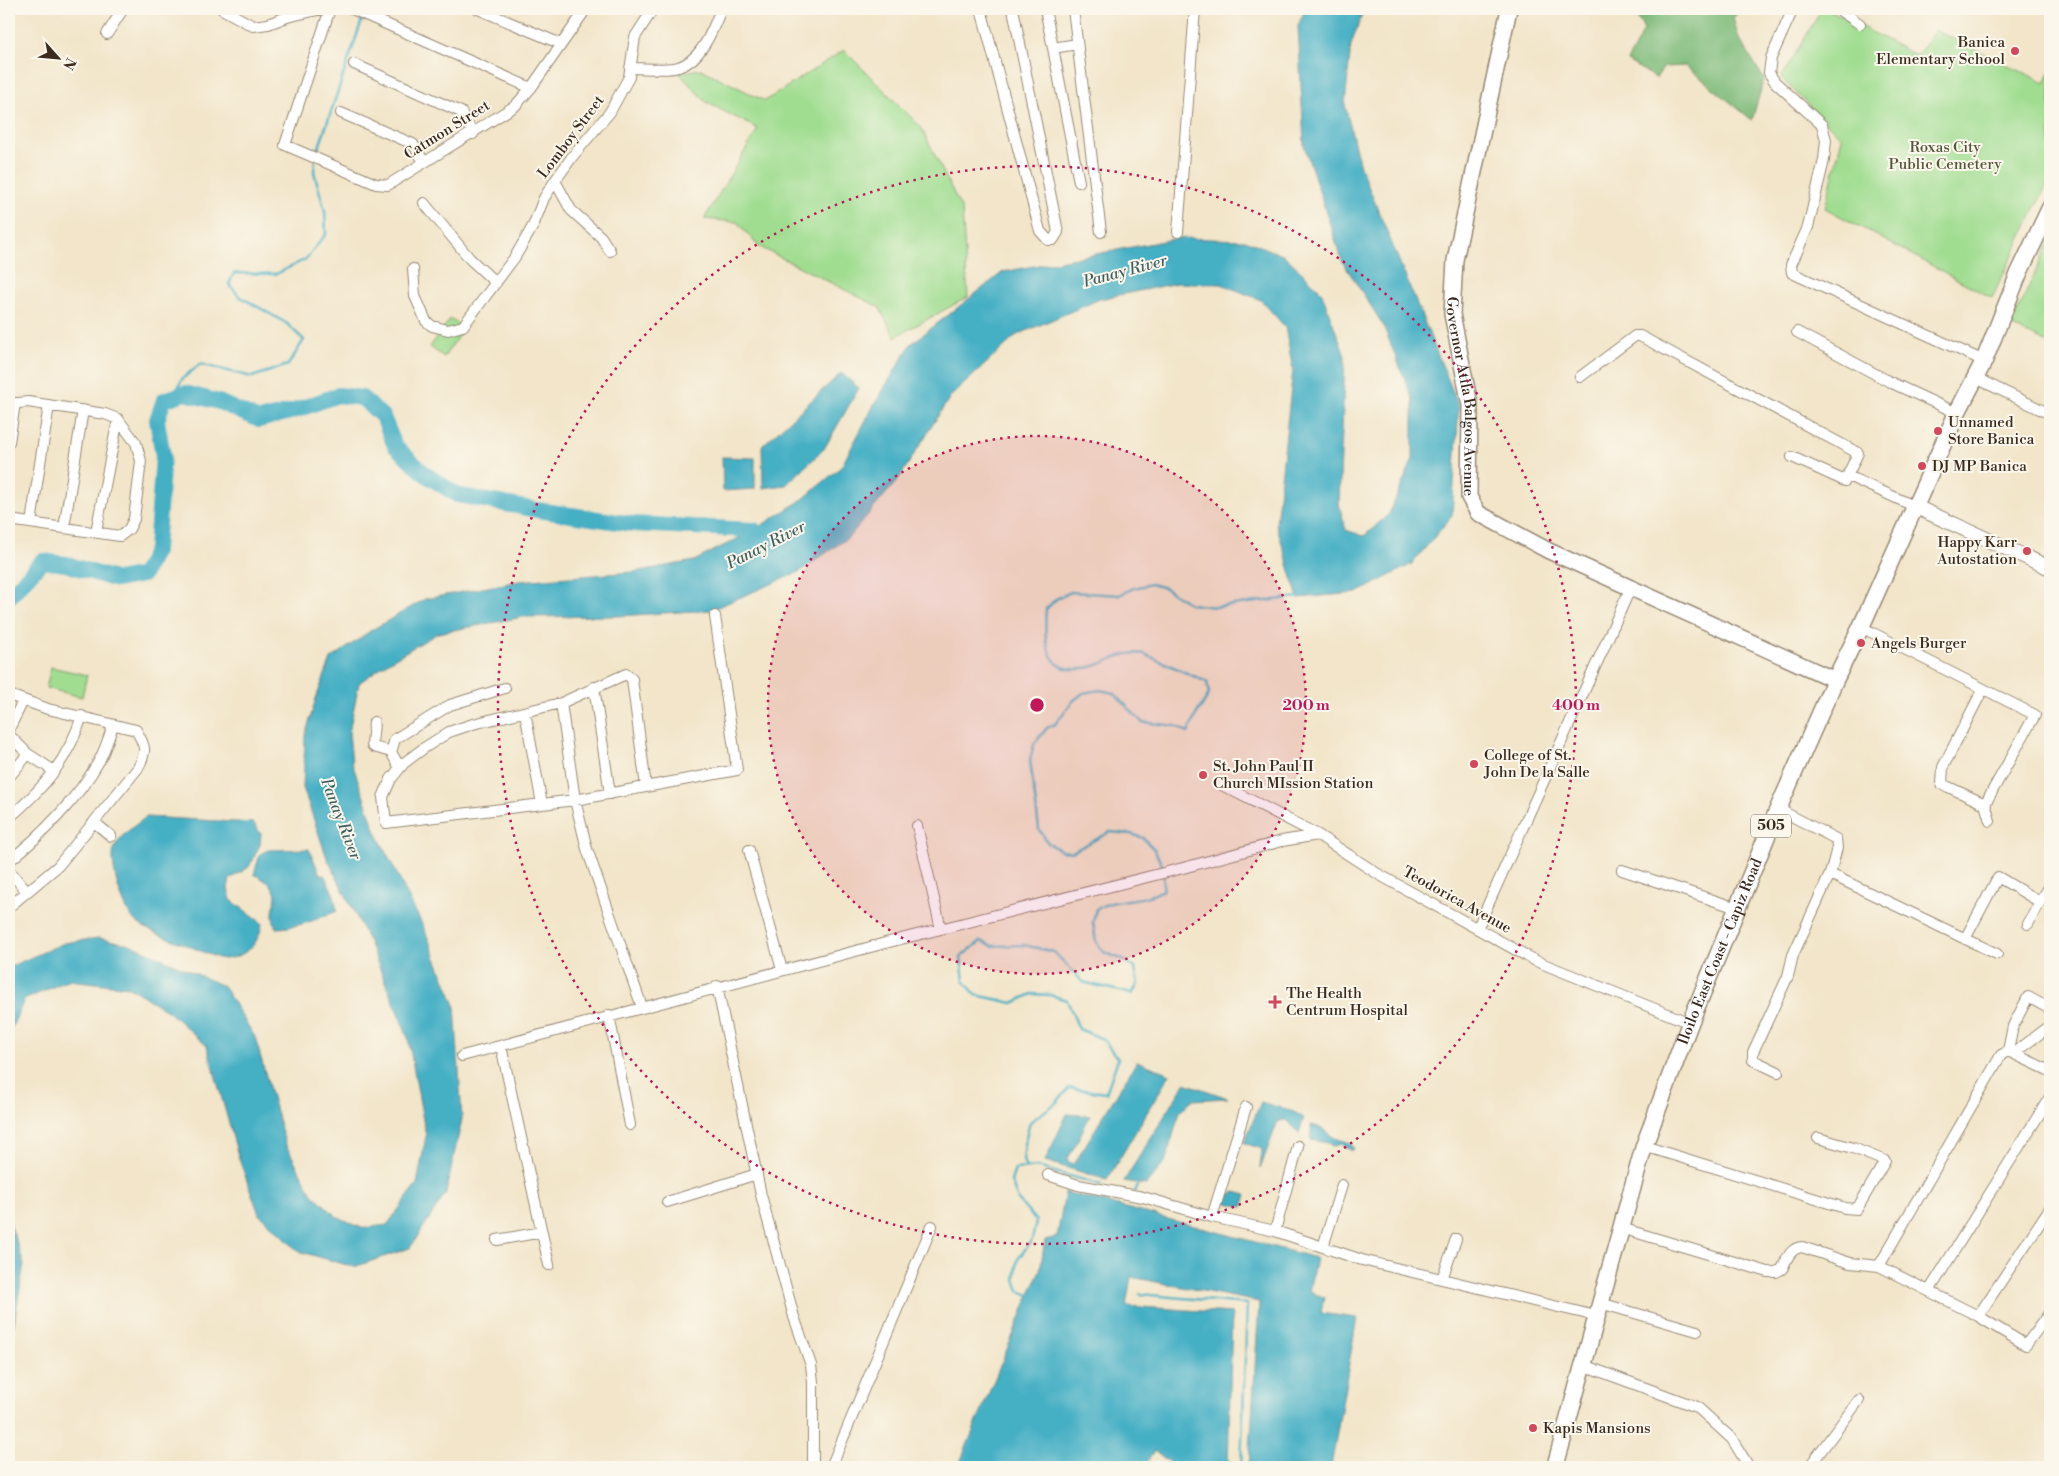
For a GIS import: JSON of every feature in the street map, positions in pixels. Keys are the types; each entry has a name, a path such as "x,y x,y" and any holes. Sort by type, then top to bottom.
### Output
{"main road":[{"name":"Governor Atila Balgos Avenue","path":"1509,9 1455,260 1452,314 1470,405 1469,497 1478,513 1492,522 1550,551 1835,680"},
{"name":"Iloilo East Coast - Capiz Road","path":"1555,1467 1644,1146 1690,1023 1778,809 1957,413 1984,361 2019,273 2050,208"}],"street":[{"path":"107,34 124,9"},
{"path":"222,9 253,26 268,24 322,9"},
{"name":"Catmon Street","path":"330,9 285,145 376,184 388,185 473,134 514,106 530,88 586,9"},
{"path":"352,9 530,88"},
{"path":"478,9 560,44"},
{"name":"Lomboy Street","path":"414,269 415,296 426,321 432,326 448,330 463,326 515,258 533,226 544,198 555,181 572,157 610,112 620,95 630,68 635,37 654,9"},
{"path":"630,68 674,68 690,62 711,33 721,9"},
{"path":"981,9 1040,231 1048,240 1053,240 1058,232 1013,9"},
{"path":"1045,9 1079,182"},
{"path":"1073,9 1101,232"},
{"path":"1178,232 1195,9"},
{"path":"1793,9 1771,58 1769,73 1776,82 1822,125 1826,140 1824,160 1808,227 1791,265 1792,273 1984,361"},
{"path":"1838,9 1860,24"},
{"path":"1053,48 1077,44"},
{"path":"354,64 461,112 473,134"},
{"path":"342,113 413,144 424,162"},
{"path":"1071,139 1088,137"},
{"path":"555,181 571,210 601,236 610,251"},
{"path":"424,203 470,259 496,283"},
{"path":"1797,332 1892,383 1957,413"},
{"path":"1580,377 1635,336 1640,336 1858,454 1845,482 1792,457"},
{"path":"1976,378 2050,414"},
{"path":"9,442 12,403 28,402 105,414 118,419 136,443 141,461 134,519 129,529 120,536 9,520"},
{"path":"31,523 48,405"},
{"path":"64,528 83,410"},
{"path":"96,532 118,419"},
{"path":"1848,476 2050,568"},
{"path":"1478,927 1632,587"},
{"path":"646,787 632,680 626,674 561,703 472,724 449,732 424,748 400,768 391,779 383,797 386,823 575,800 610,794 737,770 715,616"},
{"path":"1861,628 2035,715 1985,804 1990,821"},
{"path":"594,687 610,794"},
{"path":"391,752 396,738 450,705 504,688"},
{"path":"1983,689 1943,767 1942,784 1985,804"},
{"path":"9,695 23,701 136,730 145,747 144,757 138,768 58,866 9,907"},
{"path":"9,730 23,701"},
{"path":"561,703 575,800 587,849 642,1007"},
{"path":"525,712 542,804"},
{"path":"9,818 32,798 66,756 74,741 82,716"},
{"path":"374,722 372,745 391,752 400,768"},
{"path":"9,861 46,830 83,784 99,761 113,725"},
{"path":"9,735 28,754 54,771"},
{"path":"9,777 28,754"},
{"name":"Teodorica Avenue","path":"1220,784 1318,835 1378,874 1478,927 1536,961 1690,1023"},
{"path":"1778,809 1836,840 1837,848 1830,874 1793,955 1788,976 1753,1052 1753,1060 1778,1072"},
{"path":"94,822 111,836"},
{"path":"917,826 941,929"},
{"path":"462,1056 717,986 1282,841 1318,835"},
{"path":"749,850 782,970"},
{"path":"9,870 27,892"},
{"path":"1622,870 1737,908"},
{"path":"1830,874 1930,920 1997,954"},
{"path":"1965,939 1998,877 2040,902"},
{"path":"2028,924 2050,886"},
{"path":"717,986 757,1174 794,1317 810,1365 813,1382 813,1467"},
{"path":"2011,1052 2013,1026 2028,997 2050,1009"},
{"path":"609,1015 630,1125"},
{"path":"1879,1266 2001,1055 2011,1052 2050,1026"},
{"path":"501,1046 549,1265"},
{"path":"2011,1052 2050,1071"},
{"path":"1929,1291 2050,1097"},
{"path":"1212,1217 1246,1107"},
{"path":"1644,1146 1845,1208 1857,1209 1885,1161 1853,1148 1818,1138"},
{"path":"1275,1231 1298,1146"},
{"path":"667,1202 757,1174"},
{"path":"1048,1174 1078,1185 1143,1197 1212,1217 1275,1231 1362,1260 1442,1279 1697,1331"},
{"path":"1323,1247 1342,1185"},
{"path":"1978,1316 2050,1208"},
{"path":"831,1467 932,1226"},
{"path":"1621,1228 1768,1272 1776,1272 1782,1269 1790,1253 1796,1247 1802,1247 1850,1263 1879,1266 1978,1316 2026,1345 2050,1312"},
{"path":"497,1240 542,1232"},
{"path":"1442,1279 1456,1239"},
{"path":"1583,1365 1697,1406 1732,1439 1749,1467"},
{"path":"1809,1467 1859,1400"}],"green space":[{"path":"1633,9 1742,9 1733,18 1738,36 1764,79 1752,120 1686,66 1664,67 1656,78 1627,61 1644,30"},
{"name":"Roxas City Public Cemetery","path":"1822,9 1828,9 1917,56 1935,30 2045,83 2050,73 2050,178 1992,298 1825,208 1842,138 1781,78"},
{"path":"844,50 921,127 962,210 968,297 895,337 879,307 758,246 737,222 704,219 758,129 706,102 679,73 701,69 765,101"},
{"path":"2050,240 2050,344 2011,326"},
{"path":"450,319 464,328 444,357 430,347"},
{"path":"51,667 87,675 82,697 46,688"}],"water":[{"name":"Panay River","path":"1305,9 1364,9 1351,45 1345,105 1360,166 1459,406 1452,516 1412,564 1357,593 1298,598 1276,524 1293,370 1285,327 1261,300 1221,284 1177,283 1100,299 1017,335 950,397 898,480 849,537 799,572 711,610 618,616 523,617 438,633 390,661 359,683 349,732 352,763 376,832 423,926 455,1005 462,1119 446,1193 410,1248 354,1267 298,1251 259,1214 239,1159 207,1046 169,1012 129,987 69,980 24,1000 9,1034 9,967 64,943 98,938 130,944 223,986 255,1037 285,1143 311,1192 336,1216 362,1228 387,1225 417,1184 426,1136 408,1038 369,942 327,858 303,788 305,736 316,698 331,659 370,631 425,599 519,581 633,572 694,561 754,530 803,499 841,467 874,405 911,344 1003,272 1179,238 1245,240 1285,256 1321,291 1345,356 1339,504 1346,530 1364,536 1389,514 1413,459 1413,400 1383,325 1342,261 1304,145 1298,26"},
{"path":"841,373 859,388 824,449 786,485 763,488 762,446"},
{"path":"722,457 755,458 755,489 723,491"},
{"path":"146,817 254,823 261,834 260,845 249,867 230,879 228,888 231,900 262,923 258,937 251,948 233,958 216,957 152,931 134,920 126,907 118,886 113,856 116,844"},
{"path":"309,849 320,874 325,876 334,895 337,911 300,925 276,928 273,919 276,899 273,888 254,874 260,854 268,850"},
{"path":"1137,1061 1170,1074 1107,1180 1045,1161 1067,1114 1090,1116 1067,1161 1074,1164"},
{"path":"1185,1083 1228,1098 1192,1100 1180,1112 1165,1162 1146,1185 1124,1181"},
{"path":"1261,1102 1294,1112 1304,1118 1299,1133 1287,1120 1278,1121 1260,1169 1262,1149 1244,1143"},
{"path":"1311,1125 1335,1138 1349,1142 1354,1149 1351,1151 1350,1148 1344,1147 1343,1144 1332,1146 1328,1143 1311,1140"},
{"path":"1065,1192 1316,1258 1309,1292 1324,1297 1321,1313 1357,1318 1331,1467 1249,1467 1259,1302 1131,1277 1126,1306 1232,1313 1228,1467 1175,1467 1154,1450 1145,1467 958,1467 1040,1270 1045,1240 1057,1237"},
{"path":"1235,1192 1247,1195 1243,1207 1221,1201 1223,1193 1231,1194"},
{"path":"9,1220 24,1264 14,1324 9,1339"}],"waterway":[{"path":"316,156 363,17"},
{"path":"174,397 182,379 200,364 252,377 288,365 304,340 286,323 239,296 229,284 234,273 276,274 306,259 326,234 325,211 314,172 315,162"},
{"path":"9,597 42,561 66,564 117,580 143,575 156,550 163,456 157,420 164,400 185,393 219,402 259,420 294,411 338,395 362,398 383,417 395,446 425,474 457,495 537,510 632,524 754,530"},
{"path":"1164,869 1154,849 1143,838 1131,834 1110,832 1072,852 1062,851 1048,843 1039,829 1030,760 1034,744 1047,728 1055,724 1073,701 1083,693 1100,690 1114,693 1142,722 1176,726 1188,733 1209,694 1207,682 1144,654 1137,653 1114,658 1081,669 1068,669 1059,665 1052,657 1048,647 1045,623 1046,609 1056,599 1071,592 1119,595 1134,588 1151,584 1165,588 1190,604 1216,607 1299,597"},
{"path":"1026,1168 1023,1160 1030,1122 1056,1103 1069,1088 1106,1093 1118,1059 1103,1039 1079,1029 1067,1000 1050,995 1032,994 1013,1003 976,995 964,981 961,957 981,941 993,946 1024,945 1054,952 1083,982 1132,994 1138,984 1135,968 1122,959 1105,953 1096,942 1093,922 1096,909 1104,905 1155,894 1163,890 1164,876"},
{"path":"1029,1295 1019,1291 1015,1279 1018,1259 1032,1240 1036,1221 1018,1200 1011,1181 1015,1169 1037,1167 1102,1185"},
{"path":"1135,1192 1138,1184"},
{"path":"1140,1294 1247,1304 1241,1467"}],"place":[{"name":"Banica Elementary School","path":"2015,51"},
{"name":"Unnamed Store Banica","path":"1938,431"},
{"name":"DJ MP Banica","path":"1922,466"},
{"name":"Happy Karr Autostation","path":"2027,551"},
{"name":"Angels Burger","path":"1861,643"},
{"name":"College of St. John De la Salle","path":"1474,764"},
{"name":"St. John Paul II Church MIssion Station","path":"1203,775"},
{"name":"The Health Centrum Hospital","path":"1275,1002"},
{"name":"Kapis Mansions","path":"1533,1428"}]}
